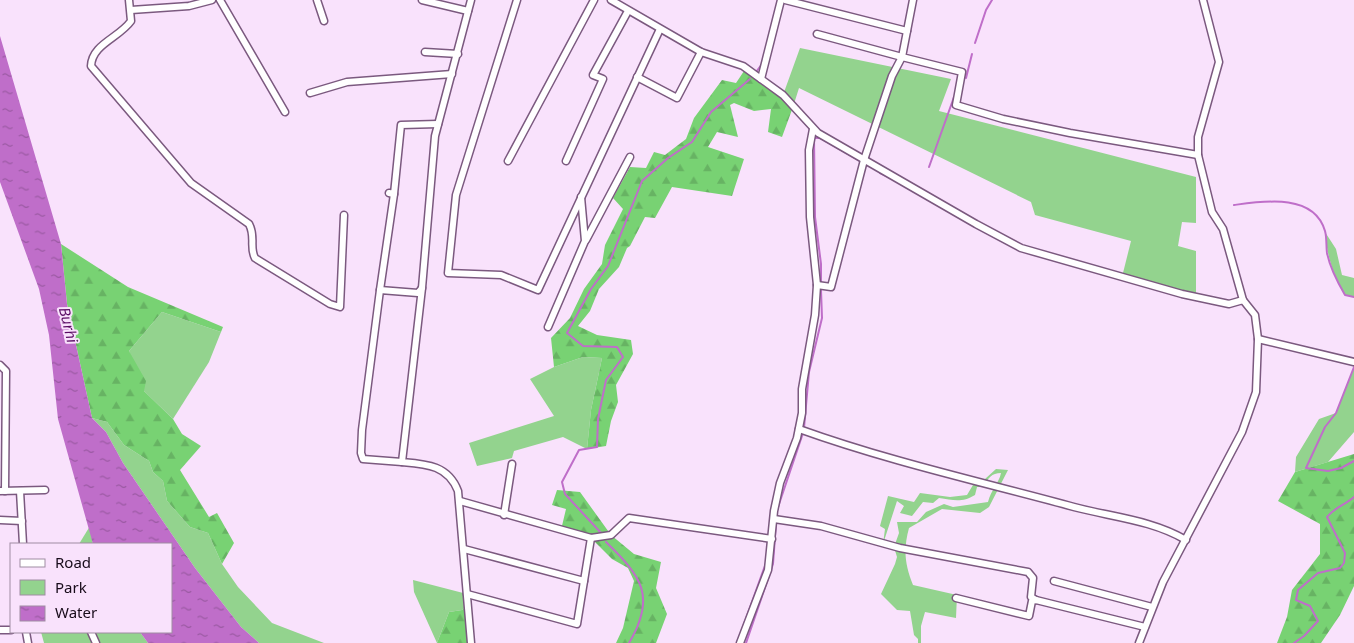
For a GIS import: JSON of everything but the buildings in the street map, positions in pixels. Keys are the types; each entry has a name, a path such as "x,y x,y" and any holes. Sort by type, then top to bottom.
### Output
{"street":[{"path":"128,0 131,10 131,21 124,31 97,49 92,56 91,66 191,183 249,224 254,232 252,252 256,258 330,304 340,307 344,215"},
{"path":"131,10 189,6 212,0"},
{"path":"220,0 285,112"},
{"path":"317,0 324,21"},
{"path":"422,0 468,12"},
{"path":"402,462 438,124 471,0"},
{"path":"517,0 456,195 448,273 501,275 538,290 660,29"},
{"path":"508,161 594,0"},
{"path":"611,0 701,52 743,66 783,95 813,128 864,160 1022,248 1182,294 1229,304 1243,300"},
{"path":"760,79 783,0 907,31"},
{"path":"817,285 831,287 864,160 892,76 902,57 913,0"},
{"path":"1139,643 1152,607 1242,432 1256,392 1258,339 1255,315 1243,300 1222,229 1212,212 1198,155 1198,137 1219,62 1203,0"},
{"path":"566,161 603,79 593,75 628,11"},
{"path":"816,34 962,72 956,105 962,107 1003,119 1062,131 1198,155"},
{"path":"425,52 458,54"},
{"path":"637,77 677,98 701,52"},
{"path":"310,93 347,82 452,74"},
{"path":"438,124 402,125 391,193 360,452 363,459 439,467 456,484 460,501 471,643"},
{"path":"740,643 768,570 780,484 799,429 804,372 815,315 817,285 810,217 809,150 813,128"},
{"path":"548,327 585,241 630,158"},
{"path":"581,196 585,241"},
{"path":"380,290 418,293 422,288"},
{"path":"1258,339 1354,362"},
{"path":"0,365 5,367 6,371 3,491 45,490"},
{"path":"799,429 849,447 1094,512 1164,528 1186,540"},
{"path":"504,515 512,464"},
{"path":"20,491 23,543"},
{"path":"460,501 504,515 591,538 611,535 629,518 772,539"},
{"path":"774,519 821,526 900,548 1028,572 1033,578 1031,597 1036,600 1145,627"},
{"path":"0,520 22,521"},
{"path":"467,594 577,624 591,538"},
{"path":"464,549 584,581"},
{"path":"1054,581 1152,607"},
{"path":"956,598 1029,616 1032,601 1036,600"}],"green space":[{"path":"800,48 951,79 939,111 1196,177 1196,223 1182,222 1178,246 1196,251 1196,297 1122,277 1131,241 1035,215 1031,202 799,88 793,107 783,95"},
{"path":"746,68 793,107 782,137 768,132 771,109 754,111 734,103 730,105 738,137 717,132 708,147 744,159 732,196 672,187 655,218 645,217 630,246 627,248 619,267 599,289 590,311 578,326 597,335 631,340 633,354 616,385 618,402 611,421 606,446 587,449 591,410 602,358 583,357 554,367 551,338 570,318 584,289 602,264 605,245 623,209 613,198 630,167 646,168 654,152 665,155 686,139 694,118 722,80 736,83"},
{"path":"1325,232 1336,249 1342,275 1354,278 1354,297 1345,295 1337,280 1327,249"},
{"path":"61,244 128,287 223,327 221,332 162,312 129,351 146,381 144,391 173,419 182,434 201,446 180,470 209,517 217,513 234,543 222,564 208,533 190,527 167,501 163,481 153,472 149,461 124,445 107,422 92,418 67,304"},
{"path":"162,312 221,332 209,362 173,419 144,391 129,351"},
{"path":"583,357 602,358 591,410 587,449 563,437 514,451 512,458 477,466 469,443 554,416 530,379 554,367"},
{"path":"1354,367 1354,432 1328,462 1295,472 1296,457 1319,419 1336,413"},
{"path":"92,418 107,422 124,445 149,461 153,472 163,481 167,501 190,527 208,533 222,564 238,587 272,623 324,643 259,643 241,627 195,568 123,463 106,432"},
{"path":"1354,454 1354,586 1340,615 1321,643 1277,643 1287,617 1292,590 1320,554 1320,524 1278,501 1295,472"},
{"path":"996,469 1008,470 989,507 980,513 942,509 909,528 906,557 913,585 957,595 956,618 925,612 921,626 921,643 918,643 918,639 914,635 910,611 897,610 881,594 897,557 894,547 899,533 897,522 917,522 926,512 944,504 953,507 988,502 1001,473 990,477 985,487 977,487 975,495 970,498 957,500 939,498 933,503 923,502 912,516 900,513 904,506 897,501 883,544 885,529 880,526 888,496 914,502 920,493 950,497 967,495 976,480 985,479"},
{"path":"557,490 580,492 611,535 634,554 661,562 656,588 667,614 656,643 616,643 623,628 634,581 628,568 612,559 591,538 561,530 566,509 552,505"},
{"path":"90,526 93,543 80,543"},
{"path":"413,580 467,594 469,605 462,610 449,612 437,643 414,592"},
{"path":"469,605 471,643 437,643 449,612 462,610"},
{"path":"41,633 141,633 148,643 44,643"}],"water":[{"name":"Burhi","path":"0,36 61,244 67,304 92,418 106,432 123,463 195,568 241,627 259,643 148,643 141,633 172,633 172,543 93,543 58,419 49,335 39,289 0,182"}],"waterway":[{"path":"975,43 986,10 992,0"},
{"path":"966,78 972,54"},
{"path":"756,72 762,64"},
{"path":"602,534 565,494 562,482 579,450 597,447 598,419 606,380 623,357 617,347 583,346 567,333 591,289 608,266 642,181 668,158 692,142 711,112 750,79"},
{"path":"929,167 954,97"},
{"path":"821,284 821,264 815,217 814,138 820,138 860,161"},
{"path":"880,173 891,178"},
{"path":"1234,205 1273,201 1287,202 1310,210 1319,219 1325,231 1328,259 1337,280 1345,295 1354,297"},
{"path":"804,428 809,372 822,318 821,290"},
{"path":"1354,367 1336,413 1325,427 1306,468 1328,471 1341,468 1354,461"},
{"path":"746,643 773,564 777,510 803,433"},
{"path":"1294,643 1304,636 1318,621 1310,606 1296,600 1298,590 1318,573 1340,568 1344,563 1345,553 1327,517 1354,497"},
{"path":"606,542 628,566 641,588 643,599 642,612 629,643"},
{"path":"739,638 766,563"}]}
